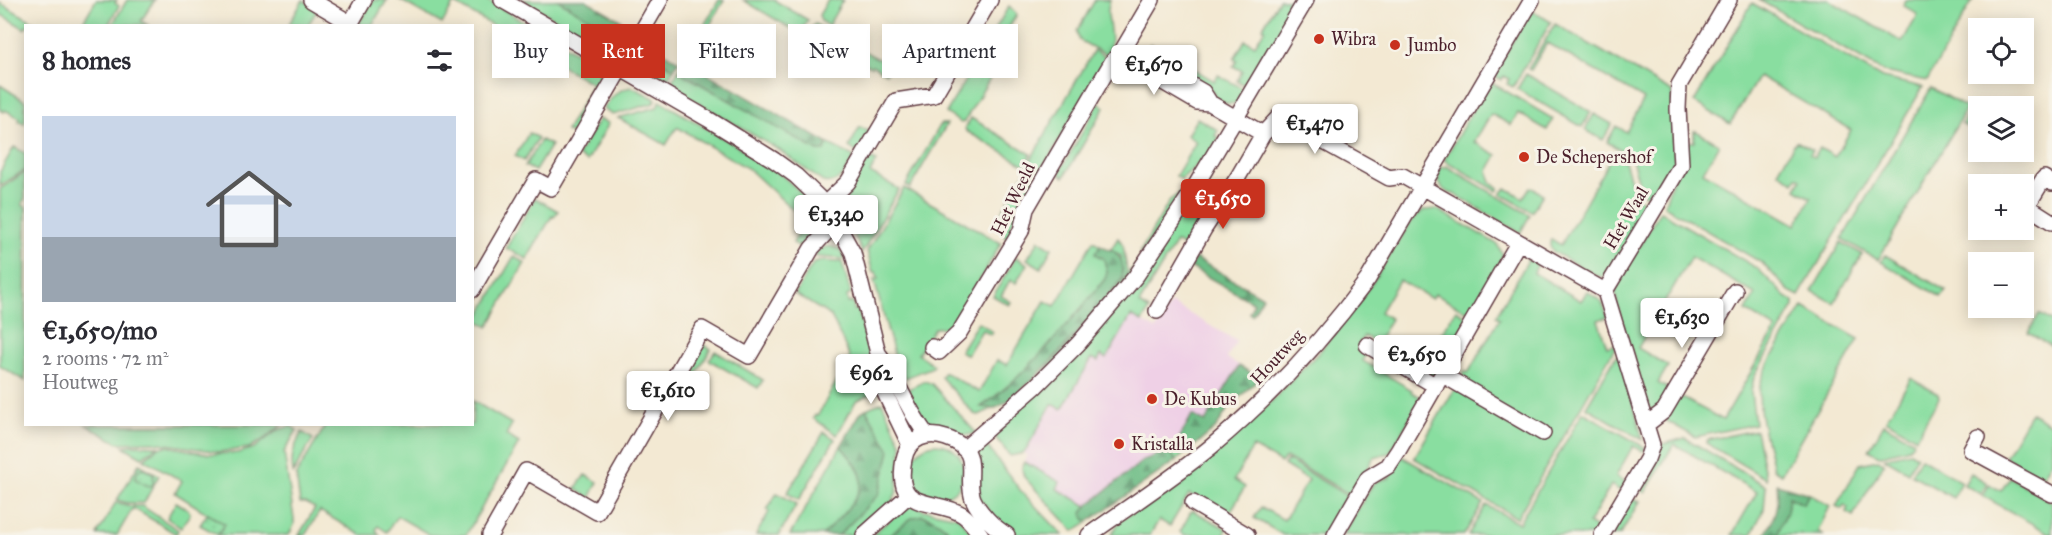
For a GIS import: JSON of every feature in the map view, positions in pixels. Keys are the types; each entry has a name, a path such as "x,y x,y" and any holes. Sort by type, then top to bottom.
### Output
{"street":[{"path":"311,0 350,24 364,0"},
{"path":"502,0 581,46"},
{"path":"646,24 660,0"},
{"path":"824,205 848,182 896,100 934,95 990,0"},
{"name":"Het Weeld","path":"932,347 939,352 959,333 1021,231 1026,209 1112,62 1124,52 1152,0"},
{"path":"964,449 1036,386 1078,344 1136,276 1190,195 1306,0"},
{"name":"Houtweg","path":"1089,535 1211,446 1269,394 1313,347 1357,294 1532,0"},
{"name":"Het Waal","path":"1605,291 1680,165 1679,85 1729,0"},
{"path":"1124,52 1135,53 1203,92 1209,103 1263,134"},
{"path":"474,287 536,180 551,188 615,78"},
{"path":"636,78 774,160 818,196 853,253 878,354 878,371 884,391 910,445"},
{"path":"1157,311 1204,229 1263,134 1279,117 1389,178 1403,176 1605,291 1652,445 1602,535"},
{"path":"2052,183 2044,178 2027,206 2052,222"},
{"path":"490,535 526,471 597,512 702,329 749,356 812,248 836,222"},
{"path":"1335,535 1368,478 1388,466 1518,243"},
{"path":"1647,424 1664,411 1735,291"},
{"path":"1367,345 1543,432"},
{"path":"878,354 889,368 917,423 927,435"},
{"path":"981,535 964,516 952,510 919,502 909,495 902,473 906,451 917,439 927,435 945,438 964,449 972,466 971,483 974,500 993,524 1007,535"},
{"path":"1978,437 1971,450 2052,494"},
{"path":"864,535 909,495"},
{"path":"1194,504 1247,535"}],"shaded area":[{"path":"1171,303 1237,341 1227,358 1239,365 1205,422 1192,415 1175,445 1165,452 1144,460 1087,506 1056,489 1060,482 1024,462 1027,455 1024,453 1053,404 1062,409 1092,358 1101,355 1106,358 1131,316 1156,329"}],"green space":[{"path":"96,0 117,0 115,3 119,6 109,24 82,24"},
{"path":"127,0 155,0 141,21 146,24 113,24"},
{"path":"303,0 318,9 309,24 289,24"},
{"path":"373,0 387,0 373,24 359,24"},
{"path":"400,0 487,0 528,24 492,25 454,3 442,24"},
{"path":"522,0 558,0 599,24 581,24 581,34 569,27 569,24 564,24"},
{"path":"558,0 586,0 627,24 599,24"},
{"path":"719,0 724,0 710,24 705,24"},
{"path":"743,0 774,0 808,20 806,24 788,24 788,27"},
{"path":"828,0 843,0 829,24 821,21 819,15"},
{"path":"1095,0 1110,0 1108,13 1111,41 1107,55 1079,40 1077,31"},
{"path":"1279,0 1290,0 1299,5 1250,88 1237,81 1242,71 1233,66 1237,61 1234,59 1245,40 1255,45"},
{"path":"1759,0 1829,0 1902,42 1918,15 1903,5 1906,0 1973,0 1927,81 1884,72"},
{"path":"0,3 37,24 24,24 24,28 0,14"},
{"path":"1752,3 1882,78 1923,87 1799,296 1789,291 1762,263 1664,206 1685,142 1694,142 1694,131 1696,131 1719,144 1703,172 1796,225 1811,198 1796,189 1801,179 1797,177 1794,182 1778,172 1796,141 1813,150 1810,155 1814,157 1820,148 1835,157 1851,130 1759,76 1730,124 1694,102"},
{"path":"1009,6 1017,14 1011,24 998,24"},
{"path":"1531,10 1551,22 1513,87 1507,84 1509,79 1504,76 1501,80 1493,75"},
{"path":"1555,24 1672,92 1675,164 1654,199 1642,193 1631,156 1607,142 1616,126 1626,132 1644,99 1547,43 1531,70 1528,69"},
{"path":"1150,44 1214,81 1218,75 1244,89 1237,103 1228,104 1215,99 1213,91 1145,52"},
{"path":"569,48 581,55 581,77 569,70"},
{"path":"1094,50 1106,58 1040,174 1027,166"},
{"path":"665,53 677,60 674,69 665,63"},
{"path":"870,54 882,61 882,71 872,65 871,67"},
{"path":"665,63 674,69 665,83 656,78 665,78"},
{"path":"677,73 677,78 690,78 818,151 826,148 827,143 855,157 846,172 838,179 829,183 823,182 779,150 669,86"},
{"path":"1526,74 1591,112 1582,127 1517,89"},
{"path":"583,78 601,78 600,88 591,108 574,135 566,131 593,84"},
{"path":"690,78 715,78 827,143 825,151 818,151"},
{"path":"966,78 990,78 964,122 961,123 946,113"},
{"path":"1489,81 1553,119 1547,130 1518,113 1511,125 1491,114 1474,142 1497,155 1488,171 1491,183 1499,188 1497,191 1444,160"},
{"path":"0,85 24,100 24,124 19,121 20,118 5,110 4,112 0,110"},
{"path":"632,87 656,99 654,103 613,115 603,109 612,97"},
{"path":"1931,88 1967,108 1878,260 1842,239"},
{"path":"660,101 771,166 811,201 816,208 819,222 804,249 793,243 805,221 749,169 677,127 666,145 618,118 657,107"},
{"path":"1099,103 1105,107 1064,177 1059,173"},
{"path":"1594,114 1612,124 1603,140 1585,130"},
{"path":"1968,114 1968,128 1962,124"},
{"path":"971,118 1031,154 1025,165 966,131 965,128"},
{"path":"1197,118 1218,130 1215,136 1219,138 1209,155 1181,179 1176,176 1196,142 1187,135"},
{"path":"599,119 608,125 587,161 577,156"},
{"path":"941,124 947,124 910,188 906,185"},
{"path":"860,127 870,132 858,153 849,147"},
{"path":"529,133 538,138 524,161 515,156"},
{"path":"541,140 551,145 535,171 525,166"},
{"path":"14,147 24,152 24,171 0,186 0,172"},
{"path":"1613,154 1625,161 1636,197 1650,205 1608,275 1598,277 1554,252 1550,243 1551,239 1561,245"},
{"path":"868,160 876,161 870,173 899,189 862,253 846,217 845,209 848,194 856,179"},
{"path":"1446,166 1530,215 1520,233 1445,191 1438,176 1440,167"},
{"path":"1026,170 1038,178 1011,225 1015,228 1008,238 1004,236 1003,227 995,223"},
{"path":"24,173 22,204 24,206 24,380 0,366 0,189"},
{"path":"1530,187 1543,194 1532,212 1501,194 1506,188 1523,198"},
{"path":"904,188 1001,243 959,316 962,319 955,327 934,328 918,354 934,365 933,367 905,378 894,354 874,280 878,279 876,272 873,273 867,251"},
{"path":"1201,188 1216,197 1186,248 1176,242 1139,304 1149,310 1142,322 1131,316 1106,359 1101,355 1098,361 1092,358 1062,409 1052,404 1024,453 1010,456 992,433"},
{"path":"1184,190 1141,255 1140,252 1170,200"},
{"path":"535,198 558,211 554,217 552,216 527,259 506,248"},
{"path":"1437,209 1497,244 1503,255 1471,314 1435,294 1432,299 1399,280 1380,312 1391,319 1377,343 1364,336 1359,345 1367,351 1363,361 1422,398 1390,453 1374,457 1352,496 1286,457 1281,463 1253,447 1234,480 1245,487 1228,516 1189,494 1170,526 1159,520 1150,535 1111,535 1120,521 1192,471 1266,407 1321,350 1372,283 1412,220 1424,210"},
{"path":"1660,211 1757,268 1794,302 1794,306 1754,377 1751,392 1755,424 1695,437 1665,420 1679,396 1723,420 1776,329 1746,311 1755,294 1691,257 1638,348 1668,366 1658,383 1672,391 1655,410 1649,409 1615,292 1617,284"},
{"path":"1118,238 1123,244 1127,272 1124,279 1051,361 1122,279 1121,256 1111,249"},
{"path":"1039,240 1052,248 1041,268 1027,259"},
{"path":"1093,241 1100,245 1095,254 1104,259 1107,272 1105,279 1063,330 1031,364 982,406 994,408 979,415 974,414 941,377 944,372 979,392 997,360 1007,365 1045,301 1055,306"},
{"path":"1841,242 1862,254 1834,303 1812,291"},
{"path":"1100,245 1111,249 1120,258 1123,265 1122,279 1061,350 1024,388 995,408 981,407 1030,365 1063,330 1105,279 1107,272 1104,259 1095,254"},
{"path":"829,246 839,249 845,259 814,255 820,249"},
{"path":"1885,255 1946,291 1941,297 1881,262"},
{"path":"514,256 525,263 488,327 477,320"},
{"path":"1016,257 1027,264 1016,283 1010,280 1001,296 1011,302 1009,305 993,296"},
{"path":"1195,258 1263,297 1252,315 1249,313 1254,303 1190,267"},
{"path":"1527,259 1538,263 1534,273 1581,301 1587,291 1602,302 1608,317 1598,320 1607,347 1617,344 1517,518 1414,458 1465,371 1468,373 1500,318 1496,316"},
{"path":"814,262 842,262 851,294 847,296 848,303 853,302 854,310 858,309 879,390 856,401 837,435 813,418 818,415 850,357 831,316 795,294"},
{"path":"1803,307 1859,339 1781,474 1773,469 1761,416 1760,386 1772,357"},
{"path":"1456,310 1469,318 1434,377 1420,368 1425,358 1411,350 1414,343 1430,352"},
{"path":"2039,314 2052,321 2052,347 2028,333"},
{"path":"978,322 993,332 991,335 982,330 967,355 960,351"},
{"path":"702,344 711,349 693,379 685,374"},
{"path":"715,351 763,380 758,388 709,360"},
{"path":"1620,355 1643,440 1586,407 1616,356"},
{"path":"1239,366 1260,378 1230,406 1215,429 1194,446 1191,447 1179,439 1192,415 1205,422"},
{"path":"1911,378 1938,394 1939,398 1916,438 1886,420"},
{"path":"925,381 932,384 976,433 950,434 936,430 922,421 906,390"},
{"path":"474,402 512,424 506,435 519,443 466,535 430,535 397,516 387,532 378,526 376,530 380,535 361,535 320,511 305,535 299,535 315,508 300,503 296,475 325,426 474,426"},
{"path":"882,402 902,445 897,491 885,510 855,535 839,535 879,494 889,451 866,409"},
{"path":"866,409 890,451 879,494 839,535 823,535 849,507 859,490 860,473 841,446 861,412"},
{"path":"1583,412 1646,448 1643,451 1633,446 1616,476 1626,482 1621,491 1611,485 1589,523 1599,530 1596,535 1468,535 1486,505 1519,523"},
{"path":"2031,413 2052,425 2052,462 2042,478 2005,457"},
{"path":"1884,424 1914,441 1909,448 1879,456 1869,450"},
{"path":"88,426 281,426 249,448 219,452 153,442 118,443"},
{"path":"290,426 297,430 284,452 294,519 289,535 218,535 224,524 175,493 182,481 144,459 159,447 167,446 209,454 238,453 254,448 278,430"},
{"path":"1756,430 1766,479 1706,443 1707,440"},
{"path":"302,432 313,439 293,473 293,452"},
{"path":"824,432 835,439 799,500 787,493"},
{"path":"1685,438 1766,486 1764,509 1751,535 1732,535 1757,492 1674,444 1645,493 1636,487 1660,445"},
{"path":"1179,439 1191,447 1194,446 1176,461 1173,456 1165,452"},
{"path":"983,441 1021,491 1063,535 1017,534 1008,531 996,520 978,497 973,451"},
{"path":"937,444 947,446 956,452 962,461 964,471 962,481 956,490 947,496 937,498 927,496 918,490 912,481 910,471 912,461 918,452 927,446"},
{"path":"123,446 158,446 142,457"},
{"path":"841,446 860,473 861,481 855,498 843,515 823,535 790,535"},
{"path":"1165,452 1173,456 1176,461 1089,521 1086,520 1082,513 1087,506 1144,460"},
{"path":"1910,452 1917,456 1908,472 1884,458"},
{"path":"1401,456 1483,503 1464,535 1343,535 1374,482 1389,478"},
{"path":"1921,458 1962,482 1953,498 1911,474"},
{"path":"1287,460 1351,498 1330,535 1283,535 1254,518 1261,507 1284,520 1308,480 1284,465"},
{"path":"1878,460 1884,463 1853,516 1846,512 1848,507 1844,505 1842,509 1836,506 1860,464"},
{"path":"1024,462 1060,482 1057,489 1087,506 1084,509 1086,520 1089,521 1074,531 1024,477 1022,469"},
{"path":"139,464 159,475 144,503 127,503 117,500"},
{"path":"144,468 154,474 153,485 148,486 135,479 138,470"},
{"path":"1971,473 1987,483 1981,494 1964,485"},
{"path":"585,475 598,482 590,498 575,489"},
{"path":"2010,477 2052,502 2052,535 1983,496 1989,484 2001,491"},
{"path":"1777,484 1809,494 1803,504 1789,497 1787,511 1777,535 1765,535 1776,511"},
{"path":"777,493 797,504 779,535 756,535 769,512 767,510"},
{"path":"1809,494 1830,506 1818,531 1823,535 1777,535 1787,511 1789,497 1803,504"},
{"path":"1632,496 1636,502 1640,501 1620,535 1609,535"},
{"path":"116,502 130,506 142,506 178,530 176,534 133,508 117,535 97,535"},
{"path":"176,502 188,509 190,514 181,528 167,518"},
{"path":"910,504 924,510 958,517 974,535 951,535 946,527 912,518 890,535 871,535"},
{"path":"1192,510 1227,529 1224,535 1185,535 1180,532"},
{"path":"207,514 225,524 218,535 200,525"},
{"path":"922,515 939,522 951,535 890,535 912,518"}],"place":[{"name":"Wibra","path":"1319,39"},
{"name":"Jumbo","path":"1395,45"},
{"name":"De Schepershof","path":"1524,157"},
{"name":"De Kubus","path":"1152,399"},
{"name":"Kristalla","path":"1119,444"}]}
